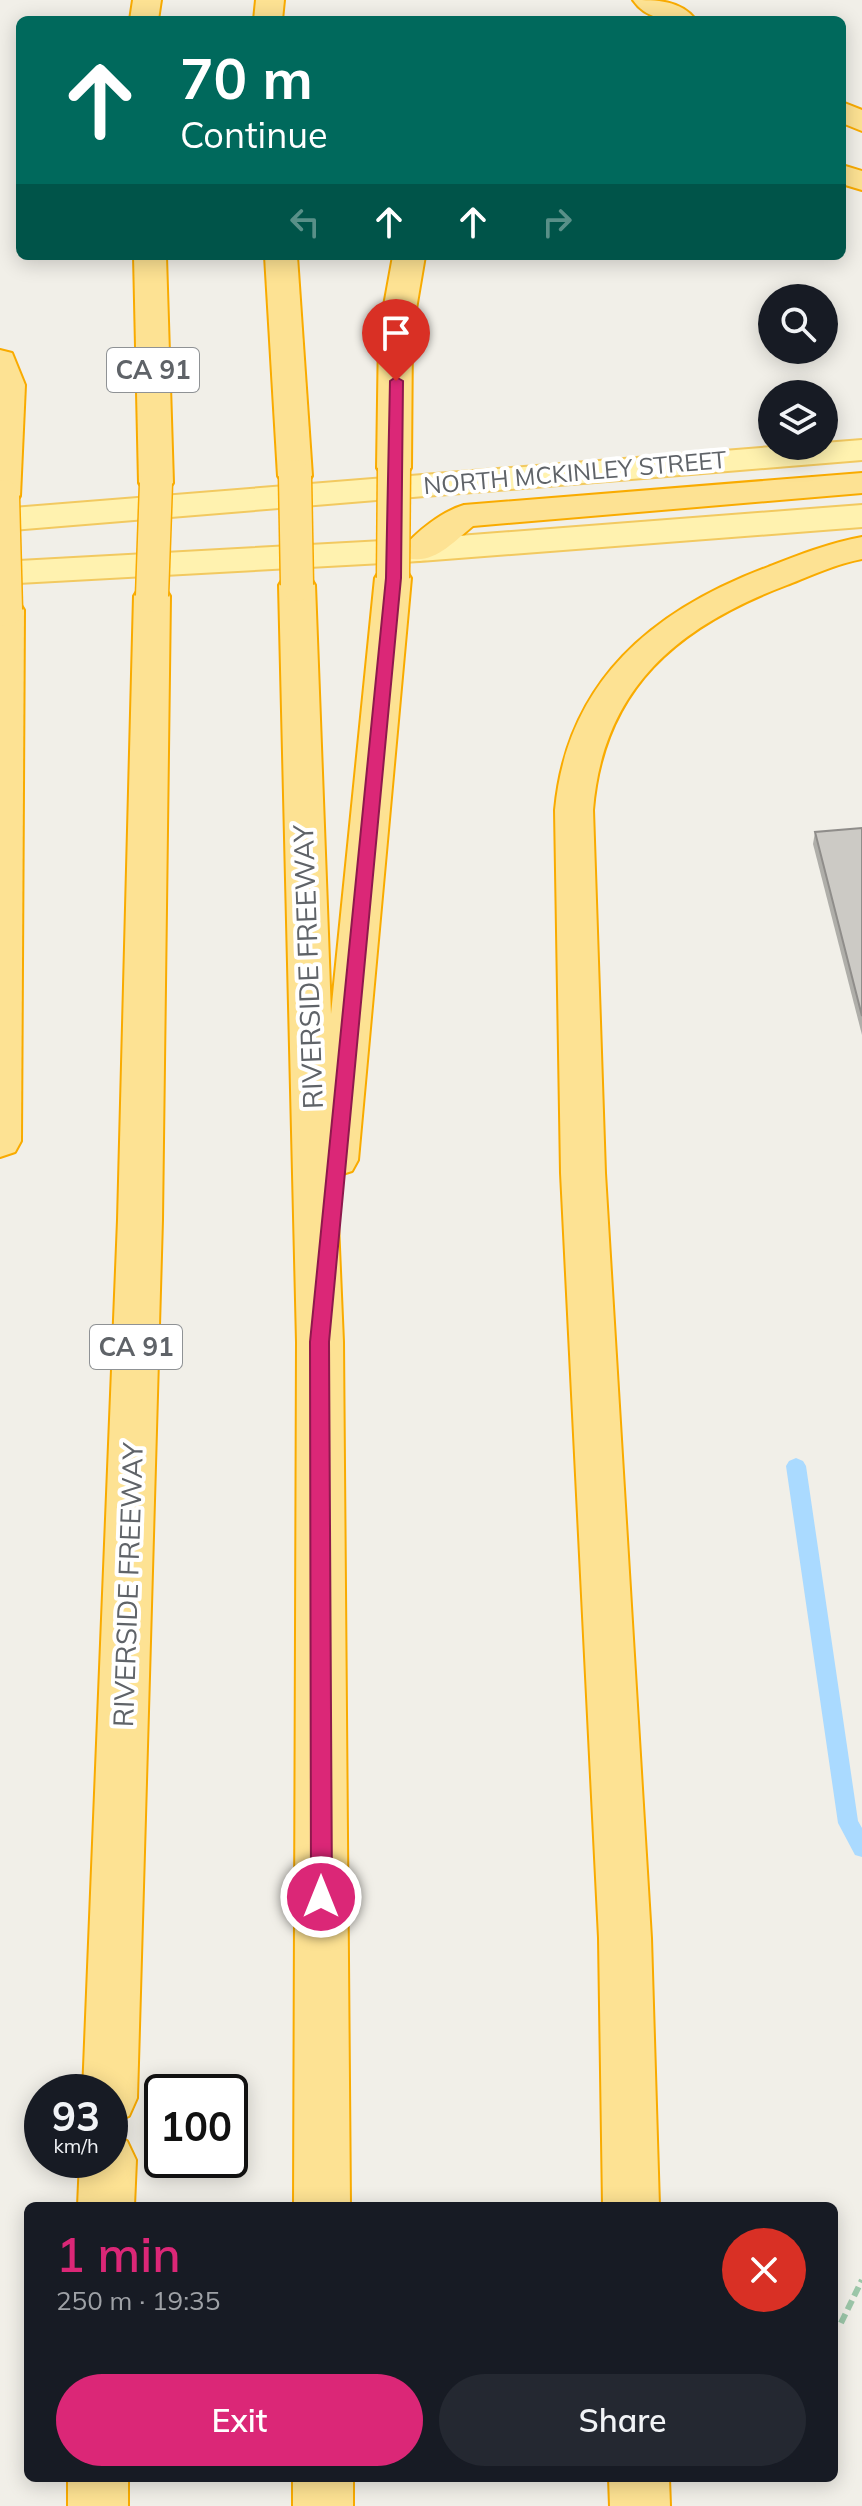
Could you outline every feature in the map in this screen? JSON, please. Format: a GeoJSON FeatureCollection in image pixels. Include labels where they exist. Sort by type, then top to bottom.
{"type":"FeatureCollection","features":[{"type":"Feature","properties":{"kind":"highway"},"geometry":{"type":"LineString","coordinates":[[647,0],[675,16]]}},
{"type":"Feature","properties":{"kind":"highway","name":"RIVERSIDE FREEWAY"},"geometry":{"type":"LineString","coordinates":[[111,2074],[140,1220],[156,483],[150,260]]}},
{"type":"Feature","properties":{"kind":"highway","name":"RIVERSIDE FREEWAY"},"geometry":{"type":"LineString","coordinates":[[281,260],[295,476],[320,1342],[322,2202]]}},
{"type":"Feature","properties":{"kind":"highway"},"geometry":{"type":"LineString","coordinates":[[320,1342],[407,564],[394,468],[398,323],[408,260]]}},
{"type":"Feature","properties":{"kind":"highway"},"geometry":{"type":"LineString","coordinates":[[0,360],[8,385],[2,508],[0,1141]]}},
{"type":"Feature","properties":{"kind":"highway"},"geometry":{"type":"LineString","coordinates":[[407,564],[464,516],[862,483]]}},
{"type":"Feature","properties":{"kind":"highway"},"geometry":{"type":"LineString","coordinates":[[631,2202],[625,1938],[583,1173],[574,810],[578,775],[587,739],[602,706],[622,676],[659,642],[719,600],[756,582],[862,548]]}},
{"type":"Feature","properties":{"kind":"highway"},"geometry":{"type":"LineString","coordinates":[[106,2202],[107,2178]]}},
{"type":"Feature","properties":{"kind":"highway"},"geometry":{"type":"LineString","coordinates":[[98,2482],[98,2506]]}},
{"type":"Feature","properties":{"kind":"highway"},"geometry":{"type":"LineString","coordinates":[[323,2482],[323,2506]]}},
{"type":"Feature","properties":{"kind":"highway"},"geometry":{"type":"LineString","coordinates":[[639,2482],[640,2506]]}},
{"type":"Feature","properties":{"kind":"main road","name":"NORTH MCKINLEY STREET"},"geometry":{"type":"LineString","coordinates":[[2,508],[862,450]]}},
{"type":"Feature","properties":{"kind":"main road"},"geometry":{"type":"LineString","coordinates":[[3,591],[407,564],[862,516]]}},
{"type":"Feature","properties":{"kind":"path"},"geometry":{"type":"LineString","coordinates":[[841,2323],[862,2280]]}},
{"type":"Feature","properties":{"kind":"building"},"geometry":{"type":"Polygon","coordinates":[[[862,828],[862,1016],[815,832],[862,828]]]}},
{"type":"Feature","properties":{"kind":"waterway"},"geometry":{"type":"LineString","coordinates":[[796,1466],[848,1823],[862,1848]]}},
{"type":"Feature","properties":{"kind":"route"},"geometry":{"type":"LineString","coordinates":[[321,1897],[320,1342],[393,578],[396,381]]}}]}
